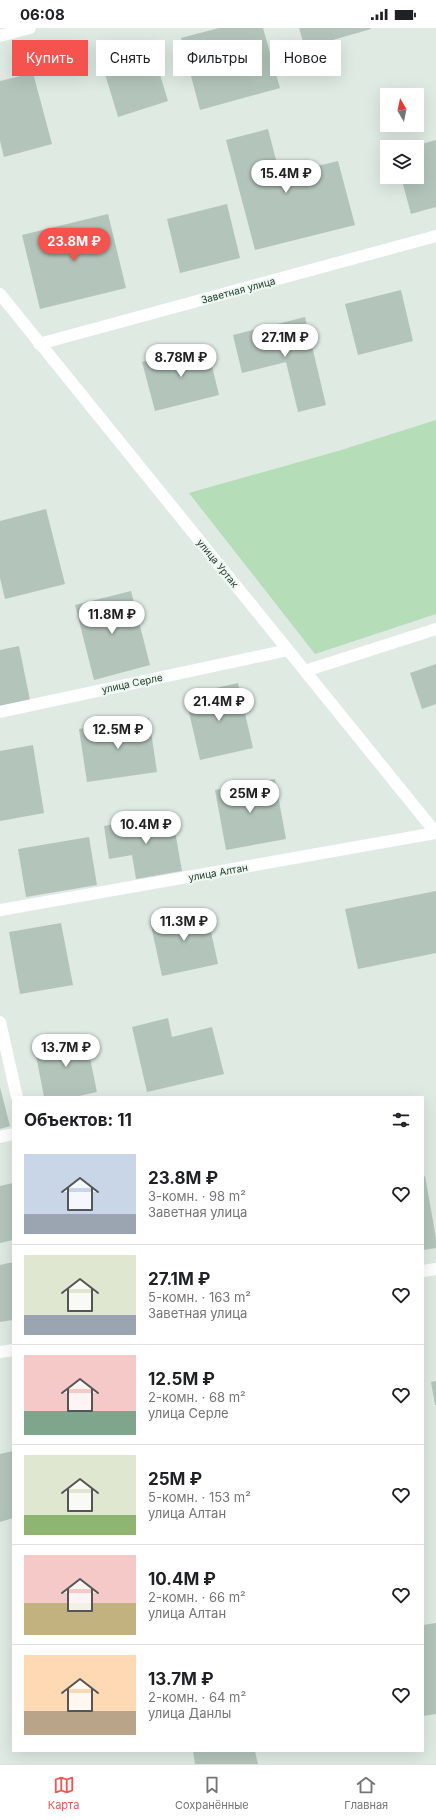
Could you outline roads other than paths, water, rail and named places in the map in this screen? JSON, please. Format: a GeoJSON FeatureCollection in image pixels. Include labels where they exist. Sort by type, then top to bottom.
{"type":"FeatureCollection","features":[{"type":"Feature","properties":{"kind":"street"},"geometry":{"type":"LineString","coordinates":[[0,36],[30,28]]}},
{"type":"Feature","properties":{"kind":"street","name":"Заветная улица"},"geometry":{"type":"LineString","coordinates":[[39,344],[436,236]]}},
{"type":"Feature","properties":{"kind":"street","name":"улица Уртак"},"geometry":{"type":"LineString","coordinates":[[0,294],[436,833]]}},
{"type":"Feature","properties":{"kind":"street"},"geometry":{"type":"LineString","coordinates":[[305,671],[436,629]]}},
{"type":"Feature","properties":{"kind":"street","name":"улица Серле"},"geometry":{"type":"LineString","coordinates":[[0,712],[288,650]]}},
{"type":"Feature","properties":{"kind":"street","name":"улица Алтан"},"geometry":{"type":"LineString","coordinates":[[0,910],[436,833]]}},
{"type":"Feature","properties":{"kind":"street"},"geometry":{"type":"LineString","coordinates":[[0,1022],[17,1096]]}},
{"type":"Feature","properties":{"kind":"street"},"geometry":{"type":"LineString","coordinates":[[0,1137],[12,1134]]}},
{"type":"Feature","properties":{"kind":"street"},"geometry":{"type":"LineString","coordinates":[[424,1271],[436,1269]]}},
{"type":"Feature","properties":{"kind":"street"},"geometry":{"type":"LineString","coordinates":[[0,1352],[12,1350]]}}]}
